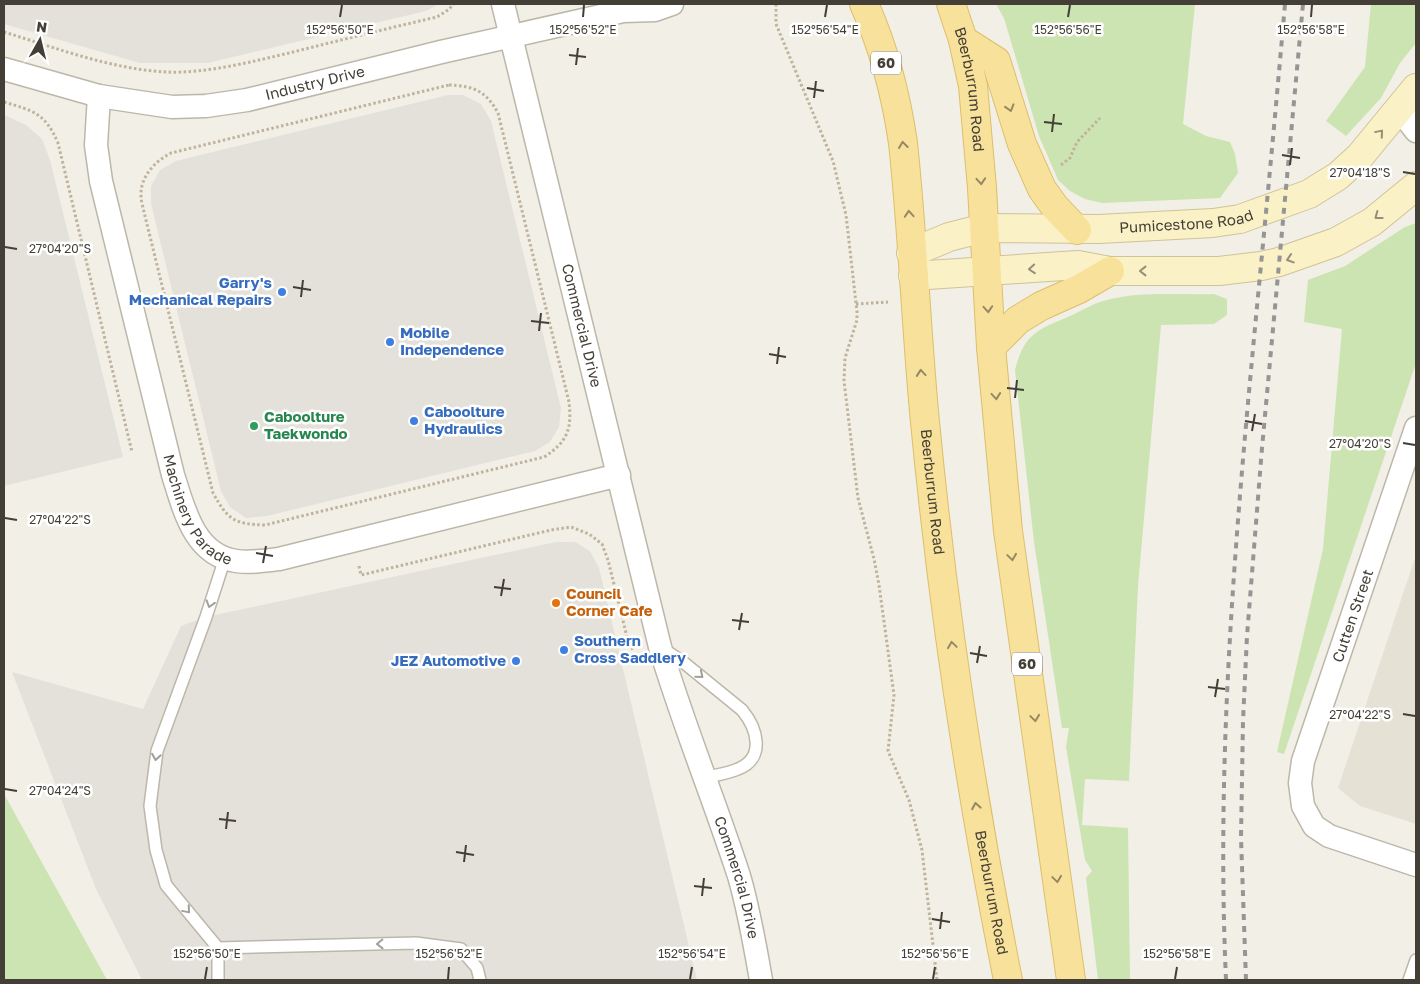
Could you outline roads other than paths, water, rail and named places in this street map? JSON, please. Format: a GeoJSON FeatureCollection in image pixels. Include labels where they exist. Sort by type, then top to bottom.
{"type":"FeatureCollection","features":[{"type":"Feature","properties":{"kind":"main road"},"geometry":{"type":"LineString","coordinates":[[843,4],[866,8]]}},
{"type":"Feature","properties":{"kind":"main road","name":"Beerburrum Road"},"geometry":{"type":"LineString","coordinates":[[951,4],[964,40],[973,86],[991,347],[1008,531],[1071,980]]}},
{"type":"Feature","properties":{"kind":"main road","name":"Beerburrum Road"},"geometry":{"type":"LineString","coordinates":[[866,8],[881,47],[899,115],[906,175],[925,422],[941,569],[970,777],[1008,980]]}},
{"type":"Feature","properties":{"kind":"main road"},"geometry":{"type":"LineString","coordinates":[[964,40],[996,62],[1022,144],[1042,189],[1055,207],[1077,230]]}},
{"type":"Feature","properties":{"kind":"main road","name":"Pumicestone Road"},"geometry":{"type":"LineString","coordinates":[[912,264],[949,237],[984,228],[1077,230],[1224,222],[1240,219],[1309,194],[1338,176],[1360,156],[1411,98]]}},
{"type":"Feature","properties":{"kind":"main road"},"geometry":{"type":"LineString","coordinates":[[912,264],[986,271],[1078,265],[1110,271],[1219,271],[1279,262],[1336,242],[1372,222],[1416,186]]}},
{"type":"Feature","properties":{"kind":"main road"},"geometry":{"type":"LineString","coordinates":[[991,347],[1018,320],[1040,306],[1079,289],[1110,271]]}},
{"type":"Feature","properties":{"kind":"street","name":"Commercial Drive"},"geometry":{"type":"LineString","coordinates":[[503,4],[660,644],[675,696],[739,877],[748,911],[761,980]]}},
{"type":"Feature","properties":{"kind":"street","name":"Industry Drive"},"geometry":{"type":"LineString","coordinates":[[4,69],[99,96],[172,107],[214,105],[247,100],[627,7],[656,10],[672,4]]}},
{"type":"Feature","properties":{"kind":"street","name":"Machinery Parade"},"geometry":{"type":"LineString","coordinates":[[99,96],[96,145],[101,181],[173,475],[186,517],[194,532],[203,544],[216,554],[235,561],[255,562],[279,559],[619,475]]}},
{"type":"Feature","properties":{"kind":"street"},"geometry":{"type":"LineString","coordinates":[[1411,98],[1416,131]]}},
{"type":"Feature","properties":{"kind":"street","name":"Cutten Street"},"geometry":{"type":"LineString","coordinates":[[1416,428],[1303,761],[1300,783],[1303,806],[1314,826],[1329,836],[1416,865]]}},
{"type":"Feature","properties":{"kind":"lane"},"geometry":{"type":"LineString","coordinates":[[218,980],[218,948],[166,885],[156,850],[150,806],[157,751],[206,618],[225,558]]}},
{"type":"Feature","properties":{"kind":"lane"},"geometry":{"type":"LineString","coordinates":[[660,644],[742,710],[750,719],[755,729],[756,752],[750,761],[739,769],[704,778]]}},
{"type":"Feature","properties":{"kind":"lane"},"geometry":{"type":"LineString","coordinates":[[218,948],[425,944],[461,949],[477,968],[480,980]]}},
{"type":"Feature","properties":{"kind":"lane"},"geometry":{"type":"LineString","coordinates":[[1409,980],[1416,960]]}},
{"type":"Feature","properties":{"kind":"railway"},"geometry":{"type":"LineString","coordinates":[[1226,980],[1224,814],[1229,648],[1248,400],[1285,4]]}},
{"type":"Feature","properties":{"kind":"railway"},"geometry":{"type":"LineString","coordinates":[[1246,980],[1241,838],[1247,636],[1262,448],[1303,4]]}},
{"type":"Feature","properties":{"kind":"place","name":"Garry's Mechanical Repairs"},"geometry":{"type":"Point","coordinates":[282,292]}},
{"type":"Feature","properties":{"kind":"place","name":"Mobile Independence"},"geometry":{"type":"Point","coordinates":[390,342]}},
{"type":"Feature","properties":{"kind":"place","name":"Caboolture Hydraulics"},"geometry":{"type":"Point","coordinates":[414,421]}},
{"type":"Feature","properties":{"kind":"place","name":"Caboolture Taekwondo"},"geometry":{"type":"Point","coordinates":[254,426]}},
{"type":"Feature","properties":{"kind":"place","name":"Council Corner Cafe"},"geometry":{"type":"Point","coordinates":[556,603]}},
{"type":"Feature","properties":{"kind":"place","name":"Southern Cross Saddlery"},"geometry":{"type":"Point","coordinates":[564,650]}},
{"type":"Feature","properties":{"kind":"place","name":"JEZ Automotive"},"geometry":{"type":"Point","coordinates":[516,661]}}]}
